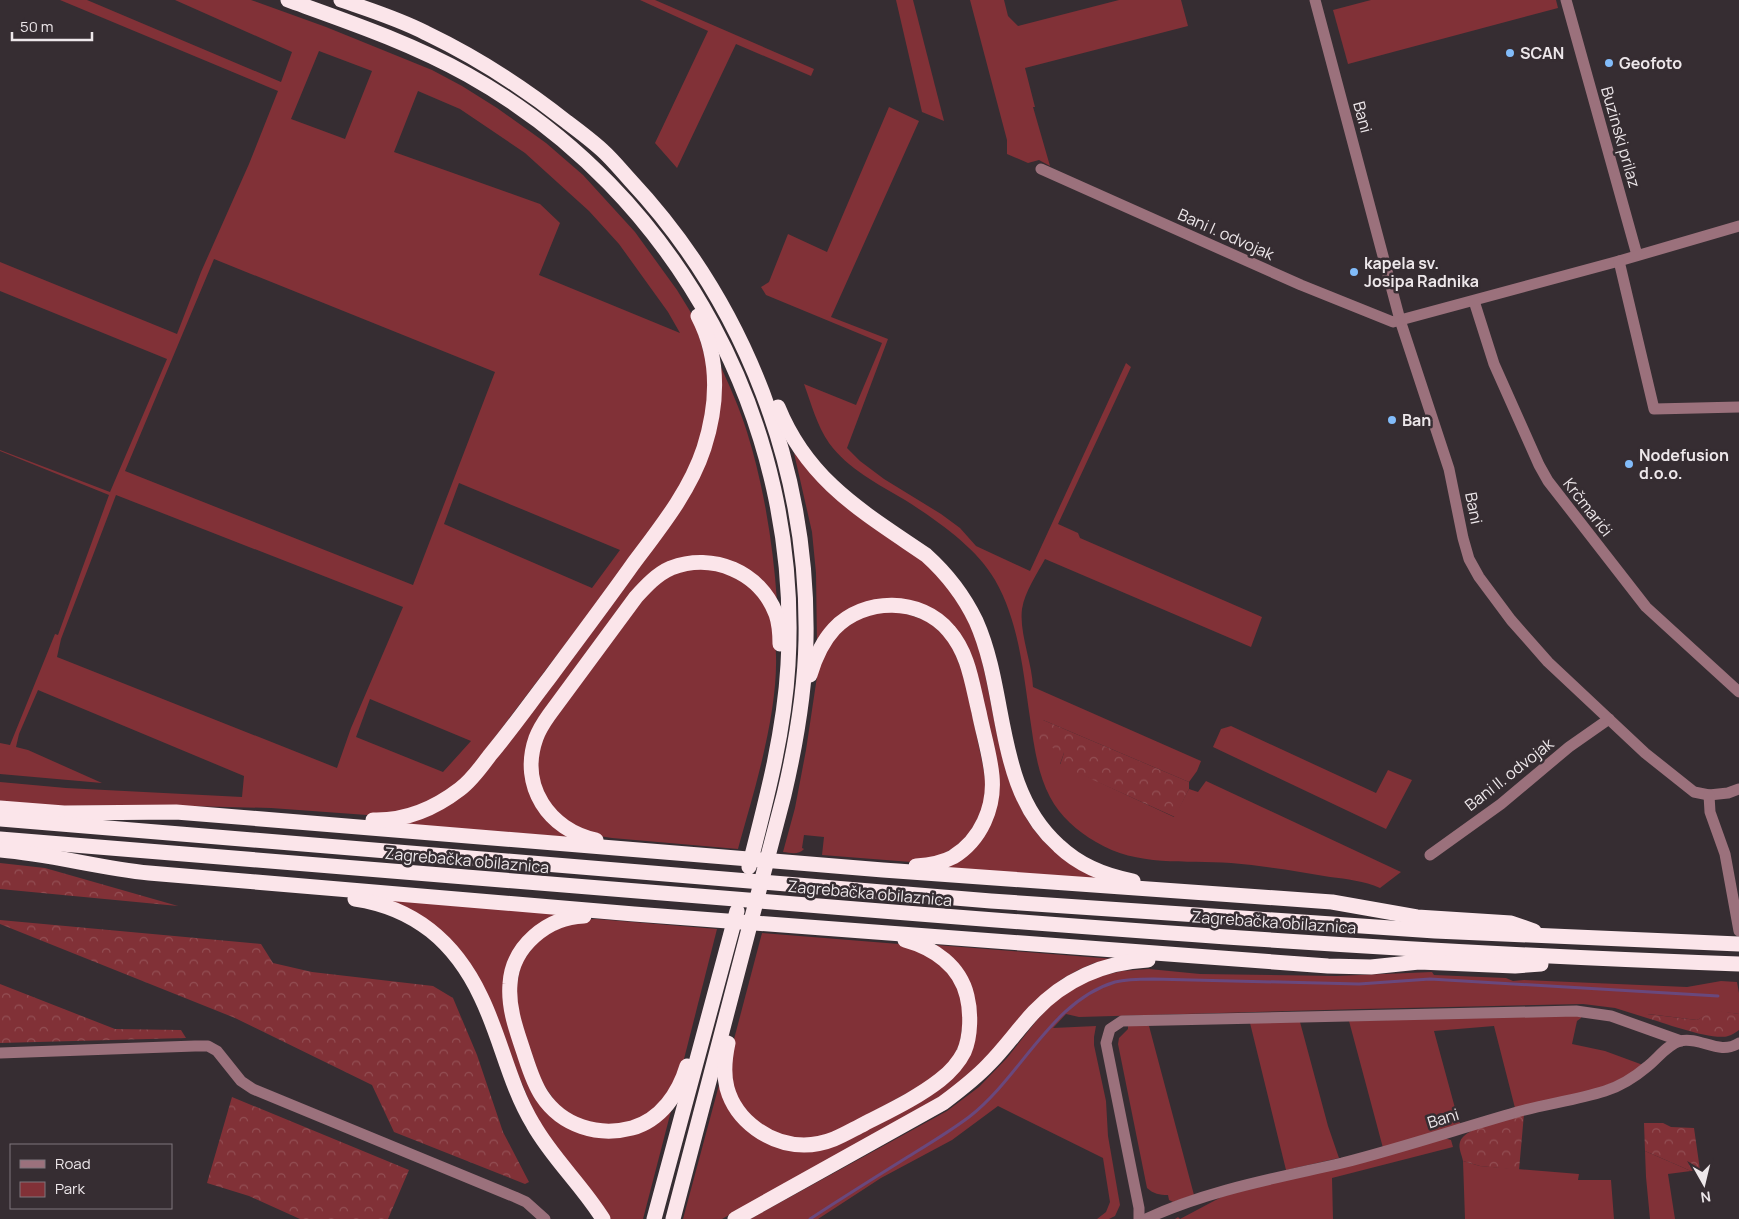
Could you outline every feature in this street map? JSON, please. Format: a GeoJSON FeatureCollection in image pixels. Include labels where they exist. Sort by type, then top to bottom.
{"type":"FeatureCollection","features":[{"type":"Feature","properties":{"kind":"highway"},"geometry":{"type":"LineString","coordinates":[[288,0],[392,38],[469,75],[541,122],[583,157],[659,239],[697,296],[722,342],[748,400],[767,459],[780,516],[788,590],[788,667],[784,702],[768,793],[654,1219]]}},
{"type":"Feature","properties":{"kind":"highway"},"geometry":{"type":"LineString","coordinates":[[341,0],[426,32],[499,73],[540,100],[596,145],[643,194],[700,268],[731,322],[765,396],[783,452],[795,505],[805,583],[806,642],[802,704],[784,794],[672,1219]]}},
{"type":"Feature","properties":{"kind":"highway"},"geometry":{"type":"LineString","coordinates":[[244,818],[263,813],[276,813],[345,820],[382,820],[410,816],[443,802],[462,787],[507,735],[668,518],[686,487],[703,450],[712,418],[715,384],[706,332],[689,299],[667,265],[659,239]]}},
{"type":"Feature","properties":{"kind":"highway"},"geometry":{"type":"LineString","coordinates":[[731,322],[742,330],[748,338],[785,425],[805,457],[851,503],[926,555],[954,585],[971,611],[987,653],[1015,779],[1026,804],[1042,830],[1067,854],[1085,865],[1124,880],[1145,884],[1210,888],[1225,895]]}},
{"type":"Feature","properties":{"kind":"highway"},"geometry":{"type":"LineString","coordinates":[[641,850],[583,837],[566,829],[550,815],[542,804],[536,791],[531,764],[535,740],[549,715],[636,596],[660,575],[684,564],[697,562],[711,563],[737,570],[747,576],[758,584],[776,614],[780,634],[780,684],[784,702]]}},
{"type":"Feature","properties":{"kind":"highway"},"geometry":{"type":"LineString","coordinates":[[802,704],[816,658],[828,636],[843,621],[867,609],[883,605],[893,605],[913,608],[923,612],[942,624],[961,649],[970,673],[992,776],[992,791],[988,814],[974,838],[953,857],[929,865],[883,870]]}},
{"type":"Feature","properties":{"kind":"highway"},"geometry":{"type":"LineString","coordinates":[[0,808],[64,813],[163,812],[883,870],[1332,902],[1417,917],[1511,923],[1544,936]]}},
{"type":"Feature","properties":{"kind":"highway","name":"Zagrebačka obilaznica"},"geometry":{"type":"LineString","coordinates":[[0,819],[1000,901],[1435,931],[1739,944]]}},
{"type":"Feature","properties":{"kind":"highway","name":"Zagrebačka obilaznica"},"geometry":{"type":"LineString","coordinates":[[0,839],[1000,921],[1220,937],[1569,958],[1739,964]]}},
{"type":"Feature","properties":{"kind":"highway"},"geometry":{"type":"LineString","coordinates":[[0,850],[38,854],[135,872],[634,914],[1205,958],[1357,967],[1419,962],[1532,965],[1569,958]]}},
{"type":"Feature","properties":{"kind":"highway"},"geometry":{"type":"LineString","coordinates":[[298,885],[324,894],[379,903],[398,910],[423,924],[441,938],[454,952],[482,997],[517,1094],[533,1125],[594,1204],[603,1219]]}},
{"type":"Feature","properties":{"kind":"highway"},"geometry":{"type":"LineString","coordinates":[[634,914],[621,916],[576,916],[558,920],[538,933],[524,947],[516,961],[510,982],[510,1004],[517,1034],[537,1088],[554,1110],[568,1121],[589,1130],[608,1131],[634,1127],[644,1123],[660,1112],[675,1094],[680,1084],[702,1007],[717,986]]}},
{"type":"Feature","properties":{"kind":"highway"},"geometry":{"type":"LineString","coordinates":[[733,988],[737,1007],[727,1045],[725,1077],[730,1097],[752,1126],[768,1137],[779,1141],[802,1145],[814,1144],[833,1140],[881,1115],[941,1080],[955,1065],[964,1051],[968,1035],[969,1004],[966,990],[960,977],[940,955],[904,940],[854,935],[842,929]]}},
{"type":"Feature","properties":{"kind":"highway"},"geometry":{"type":"LineString","coordinates":[[735,1219],[943,1103],[972,1081],[990,1064],[1034,1011],[1055,992],[1076,979],[1093,971],[1124,963],[1143,960],[1205,958]]}},
{"type":"Feature","properties":{"kind":"street","name":"Bani"},"geometry":{"type":"LineString","coordinates":[[1315,0],[1400,320],[1449,469],[1469,559],[1479,577],[1510,620],[1548,662],[1645,753],[1690,789],[1709,795]]}},
{"type":"Feature","properties":{"kind":"street","name":"Buzinski prilaz"},"geometry":{"type":"LineString","coordinates":[[1566,0],[1637,255]]}},
{"type":"Feature","properties":{"kind":"street","name":"Bani I. odvojak"},"geometry":{"type":"LineString","coordinates":[[1041,169],[1300,285],[1393,322],[1400,320]]}},
{"type":"Feature","properties":{"kind":"street"},"geometry":{"type":"LineString","coordinates":[[1400,320],[1619,261],[1739,226]]}},
{"type":"Feature","properties":{"kind":"street"},"geometry":{"type":"LineString","coordinates":[[1619,261],[1654,409],[1739,407]]}},
{"type":"Feature","properties":{"kind":"street","name":"Krčmarići"},"geometry":{"type":"LineString","coordinates":[[1474,301],[1494,364],[1539,465],[1548,480],[1646,607],[1739,692]]}},
{"type":"Feature","properties":{"kind":"street","name":"Bani II. odvojak"},"geometry":{"type":"LineString","coordinates":[[1430,855],[1501,804],[1569,748],[1609,719]]}},
{"type":"Feature","properties":{"kind":"street"},"geometry":{"type":"LineString","coordinates":[[1739,789],[1728,793],[1709,795],[1710,812],[1725,854],[1739,931]]}},
{"type":"Feature","properties":{"kind":"street"},"geometry":{"type":"LineString","coordinates":[[1139,1219],[1106,1043],[1110,1029],[1122,1021],[1576,1011],[1611,1016],[1681,1041],[1718,1048],[1726,1048],[1739,1043]]}},
{"type":"Feature","properties":{"kind":"street","name":"Bani"},"geometry":{"type":"LineString","coordinates":[[1146,1219],[1173,1207],[1242,1186],[1390,1151],[1520,1111],[1605,1091],[1628,1080],[1647,1067],[1669,1046],[1681,1041]]}},
{"type":"Feature","properties":{"kind":"street"},"geometry":{"type":"LineString","coordinates":[[0,1053],[194,1046],[213,1048],[222,1055],[242,1081],[252,1089],[515,1196],[534,1208],[545,1219]]}},
{"type":"Feature","properties":{"kind":"green space"},"geometry":{"type":"Polygon","coordinates":[[[60,0],[87,0],[281,82],[292,52],[175,0],[251,0],[326,27],[432,70],[497,108],[546,143],[583,175],[635,232],[677,290],[693,316],[709,371],[707,414],[693,461],[666,511],[464,778],[439,798],[389,815],[271,808],[149,805],[64,806],[0,802],[0,782],[66,788],[242,797],[244,776],[38,690],[19,734],[16,747],[28,750],[102,783],[0,774],[0,743],[10,745],[55,634],[58,635],[109,495],[0,450],[110,492],[167,359],[0,291],[0,262],[177,334],[201,272],[249,164],[278,91],[60,0]],[[319,51],[291,119],[345,139],[372,71],[319,51]],[[418,91],[394,152],[540,204],[560,223],[539,275],[680,333],[668,312],[619,244],[589,211],[525,153],[460,109],[418,91]],[[214,259],[125,471],[413,585],[495,372],[214,259]],[[459,483],[444,524],[592,588],[620,550],[459,483]],[[116,495],[61,639],[57,657],[337,768],[351,728],[403,607],[116,495]],[[370,699],[356,737],[443,772],[471,741],[370,699]]]}},
{"type":"Feature","properties":{"kind":"green space"},"geometry":{"type":"Polygon","coordinates":[[[640,0],[655,0],[814,69],[811,76],[736,44],[677,168],[655,143],[708,31],[640,0]]]}},
{"type":"Feature","properties":{"kind":"green space"},"geometry":{"type":"Polygon","coordinates":[[[896,0],[913,0],[944,121],[922,112],[896,0]]]}},
{"type":"Feature","properties":{"kind":"green space"},"geometry":{"type":"Polygon","coordinates":[[[970,0],[1004,0],[1008,16],[1018,26],[1119,0],[1181,0],[1188,26],[1025,68],[1035,107],[1033,107],[1050,166],[1039,160],[1028,163],[1007,154],[1007,140],[970,0]]]}},
{"type":"Feature","properties":{"kind":"green space"},"geometry":{"type":"Polygon","coordinates":[[[1371,0],[1556,0],[1558,8],[1348,64],[1333,10],[1371,0]]]}},
{"type":"Feature","properties":{"kind":"green space"},"geometry":{"type":"Polygon","coordinates":[[[889,107],[919,121],[831,317],[888,339],[847,448],[860,461],[884,479],[960,528],[976,546],[1030,571],[1126,363],[1131,367],[1058,524],[1078,533],[1080,538],[1262,617],[1251,647],[1045,559],[1028,589],[1022,609],[1022,628],[1033,687],[1201,761],[1189,782],[1043,720],[1064,753],[1060,764],[1174,817],[1189,789],[1198,792],[1206,781],[1401,872],[1380,888],[1355,881],[1268,867],[1231,863],[1162,861],[1128,855],[1112,850],[1082,833],[1064,817],[1054,804],[1042,778],[1037,758],[1015,630],[1010,613],[995,580],[977,556],[954,535],[929,516],[874,482],[845,461],[829,443],[815,414],[804,384],[856,405],[882,343],[766,295],[761,287],[769,282],[788,234],[827,252],[889,107]]]}},
{"type":"Feature","properties":{"kind":"green space"},"geometry":{"type":"Polygon","coordinates":[[[720,365],[735,398],[753,453],[770,537],[777,601],[749,570],[668,564],[546,708],[526,769],[568,837],[404,824],[439,811],[684,503],[720,365]]]}},
{"type":"Feature","properties":{"kind":"green space"},"geometry":{"type":"Polygon","coordinates":[[[794,453],[842,504],[928,565],[948,587],[973,630],[981,657],[1000,747],[1008,776],[1019,804],[1033,829],[1053,850],[1070,862],[1102,879],[951,868],[946,866],[993,813],[959,634],[898,600],[817,642],[816,573],[812,532],[794,453]]]}},
{"type":"Feature","properties":{"kind":"green space"},"geometry":{"type":"Polygon","coordinates":[[[694,568],[724,571],[750,586],[769,611],[775,640],[776,669],[768,731],[738,849],[612,838],[576,829],[549,804],[540,786],[537,762],[543,734],[641,598],[667,576],[694,568]]]}},
{"type":"Feature","properties":{"kind":"green space"},"geometry":{"type":"Polygon","coordinates":[[[899,611],[929,622],[950,641],[964,676],[983,766],[986,783],[983,810],[968,835],[955,847],[941,855],[911,862],[822,855],[824,837],[804,835],[802,848],[804,849],[802,851],[795,853],[783,852],[795,808],[822,654],[836,634],[867,614],[899,611]]]}},
{"type":"Feature","properties":{"kind":"green space"},"geometry":{"type":"Polygon","coordinates":[[[1043,720],[1189,782],[1189,789],[1175,817],[1060,765],[1064,753],[1037,741],[1043,720]]]}},
{"type":"Feature","properties":{"kind":"green space"},"geometry":{"type":"Polygon","coordinates":[[[1231,726],[1376,793],[1388,770],[1412,780],[1386,829],[1213,747],[1221,729],[1231,726]]]}},
{"type":"Feature","properties":{"kind":"green space"},"geometry":{"type":"Polygon","coordinates":[[[0,863],[45,868],[178,906],[0,889],[0,863]]]}},
{"type":"Feature","properties":{"kind":"green space"},"geometry":{"type":"Polygon","coordinates":[[[383,899],[556,914],[517,947],[510,1030],[569,1128],[655,1123],[671,1111],[643,1219],[608,1219],[538,1122],[475,971],[383,899]]]}},
{"type":"Feature","properties":{"kind":"green space"},"geometry":{"type":"Polygon","coordinates":[[[596,919],[717,929],[684,1059],[675,1083],[651,1113],[628,1123],[607,1126],[576,1118],[557,1104],[541,1081],[522,1029],[515,994],[521,964],[541,936],[580,920],[596,919]]]}},
{"type":"Feature","properties":{"kind":"green space"},"geometry":{"type":"Polygon","coordinates":[[[0,920],[261,944],[273,963],[312,972],[433,986],[453,998],[477,1055],[503,1132],[529,1182],[525,1184],[394,1132],[372,1085],[235,1018],[0,924],[0,920]]]}},
{"type":"Feature","properties":{"kind":"green space"},"geometry":{"type":"Polygon","coordinates":[[[762,933],[899,944],[928,954],[949,973],[960,992],[964,1013],[960,1043],[954,1056],[944,1069],[929,1081],[836,1132],[812,1139],[787,1137],[759,1125],[736,1097],[731,1072],[733,1043],[762,933]]]}},
{"type":"Feature","properties":{"kind":"green space"},"geometry":{"type":"Polygon","coordinates":[[[936,945],[1114,959],[1094,963],[1078,970],[1048,990],[998,1047],[956,1088],[722,1219],[683,1219],[719,1085],[727,1104],[796,1151],[930,1094],[975,1033],[949,955],[936,945]]]}},
{"type":"Feature","properties":{"kind":"green space"},"geometry":{"type":"Polygon","coordinates":[[[1149,969],[1200,974],[1336,976],[1432,972],[1434,975],[1506,978],[1513,981],[1687,987],[1721,981],[1737,982],[1739,1014],[1714,1011],[1697,1020],[1648,1014],[1647,1018],[1615,1008],[1583,1004],[1079,1017],[1066,1014],[1053,1028],[1096,1026],[1094,1045],[1106,1101],[1108,1136],[1120,1205],[1115,1216],[1109,1219],[1097,1219],[1106,1212],[1110,1202],[1103,1158],[998,1106],[952,1140],[881,1178],[818,1219],[750,1219],[947,1111],[979,1087],[1007,1058],[1037,1020],[1055,1001],[1077,986],[1097,977],[1122,971],[1149,969]]]}},
{"type":"Feature","properties":{"kind":"green space"},"geometry":{"type":"Polygon","coordinates":[[[0,984],[115,1029],[181,1030],[186,1038],[0,1043],[0,984]]]}},
{"type":"Feature","properties":{"kind":"green space"},"geometry":{"type":"Polygon","coordinates":[[[1714,1010],[1739,1014],[1739,1030],[1728,1036],[1711,1036],[1647,1018],[1647,1014],[1697,1020],[1714,1010]]]}},
{"type":"Feature","properties":{"kind":"green space"},"geometry":{"type":"Polygon","coordinates":[[[1581,1015],[1581,1018],[1577,1021],[1572,1044],[1605,1051],[1643,1065],[1614,1082],[1598,1088],[1515,1108],[1494,1026],[1434,1031],[1461,1125],[1383,1148],[1349,1021],[1581,1015]]]}},
{"type":"Feature","properties":{"kind":"green space"},"geometry":{"type":"Polygon","coordinates":[[[1300,1022],[1328,1126],[1339,1158],[1286,1170],[1250,1023],[1300,1022]]]}},
{"type":"Feature","properties":{"kind":"green space"},"geometry":{"type":"Polygon","coordinates":[[[1128,1026],[1149,1026],[1194,1195],[1173,1202],[1169,1200],[1168,1195],[1157,1194],[1147,1188],[1118,1044],[1119,1038],[1128,1029],[1128,1026]]]}},
{"type":"Feature","properties":{"kind":"green space"},"geometry":{"type":"Polygon","coordinates":[[[232,1097],[409,1170],[388,1219],[300,1219],[249,1196],[207,1183],[232,1097]]]}},
{"type":"Feature","properties":{"kind":"green space"},"geometry":{"type":"Polygon","coordinates":[[[1524,1114],[1519,1170],[1480,1166],[1463,1161],[1459,1147],[1463,1137],[1478,1128],[1524,1114]]]}},
{"type":"Feature","properties":{"kind":"green space"},"geometry":{"type":"Polygon","coordinates":[[[1644,1123],[1663,1123],[1671,1127],[1694,1128],[1700,1170],[1691,1171],[1645,1151],[1644,1123]]]}},
{"type":"Feature","properties":{"kind":"green space"},"geometry":{"type":"Polygon","coordinates":[[[1444,1138],[1451,1140],[1453,1147],[1332,1178],[1333,1219],[1180,1219],[1227,1194],[1444,1138]]]}},
{"type":"Feature","properties":{"kind":"green space"},"geometry":{"type":"Polygon","coordinates":[[[1645,1151],[1691,1171],[1668,1174],[1675,1219],[1650,1219],[1645,1151]]]}},
{"type":"Feature","properties":{"kind":"green space"},"geometry":{"type":"Polygon","coordinates":[[[1463,1161],[1480,1166],[1579,1174],[1578,1180],[1611,1180],[1614,1219],[1465,1219],[1463,1161]]]}},
{"type":"Feature","properties":{"kind":"waterway"},"geometry":{"type":"LineString","coordinates":[[810,1219],[969,1117],[1005,1082],[1037,1042],[1072,1005],[1092,992],[1115,982],[1153,979],[1359,984],[1430,979],[1718,996]]}},
{"type":"Feature","properties":{"kind":"place","name":"SCAN"},"geometry":{"type":"Point","coordinates":[1510,53]}},
{"type":"Feature","properties":{"kind":"place","name":"Geofoto"},"geometry":{"type":"Point","coordinates":[1609,63]}},
{"type":"Feature","properties":{"kind":"place","name":"kapela sv. Josipa Radnika"},"geometry":{"type":"Point","coordinates":[1354,272]}},
{"type":"Feature","properties":{"kind":"place","name":"Ban"},"geometry":{"type":"Point","coordinates":[1392,420]}},
{"type":"Feature","properties":{"kind":"place","name":"Nodefusion d.o.o."},"geometry":{"type":"Point","coordinates":[1629,464]}}]}
